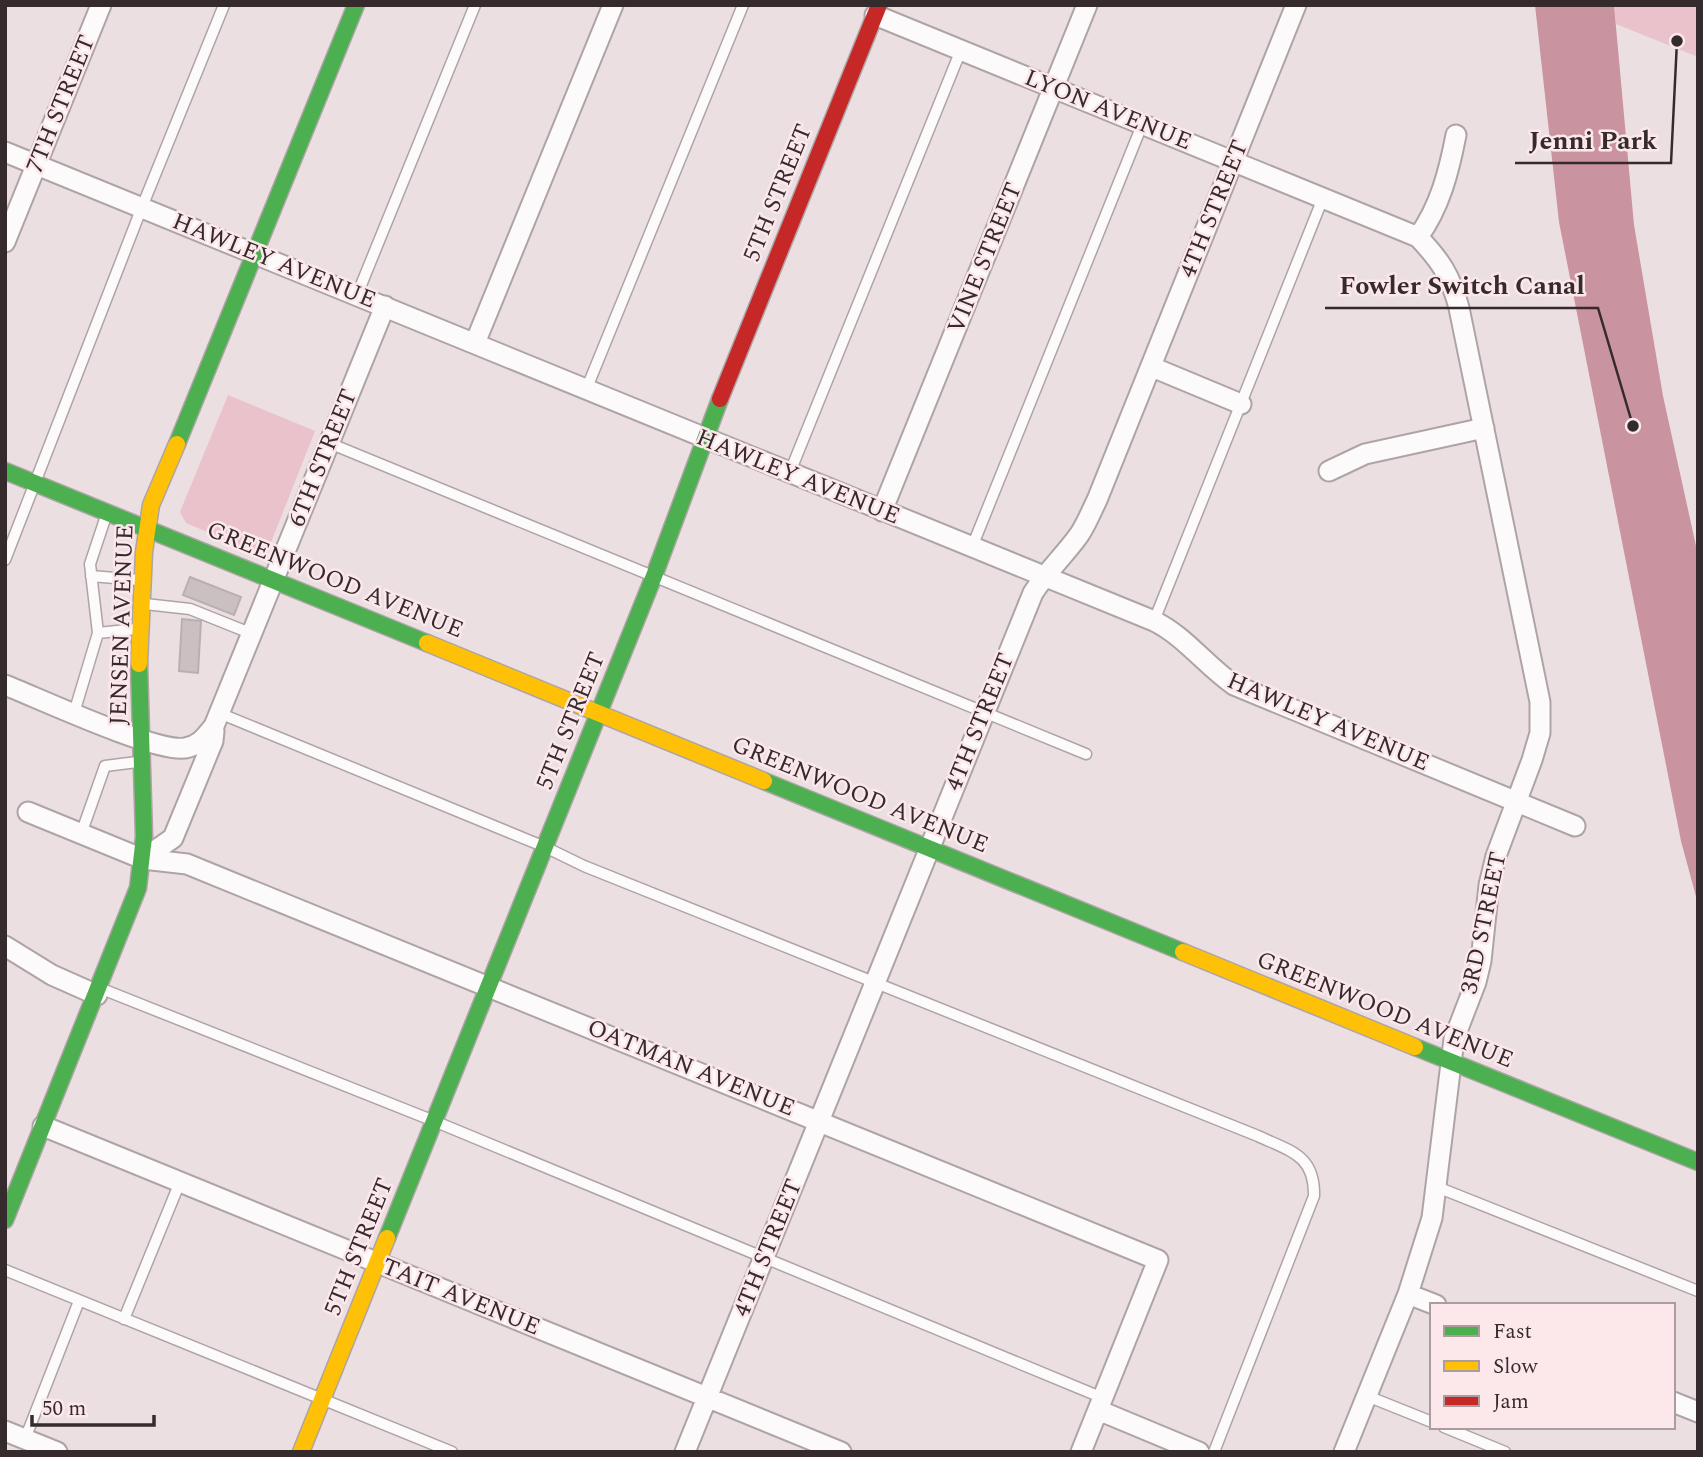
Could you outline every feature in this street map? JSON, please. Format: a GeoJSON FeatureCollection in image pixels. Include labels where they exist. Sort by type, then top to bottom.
{"type":"FeatureCollection","features":[{"type":"Feature","properties":{"kind":"street","name":"7TH STREET"},"geometry":{"type":"LineString","coordinates":[[5,242],[101,5]]}},
{"type":"Feature","properties":{"kind":"street","name":"JENSEN AVENUE"},"geometry":{"type":"LineString","coordinates":[[5,1220],[134,902],[143,859],[138,680],[146,528],[155,493],[356,5]]}},
{"type":"Feature","properties":{"kind":"street"},"geometry":{"type":"LineString","coordinates":[[475,344],[613,5]]}},
{"type":"Feature","properties":{"kind":"street","name":"VINE STREET"},"geometry":{"type":"LineString","coordinates":[[882,511],[1087,5]]}},
{"type":"Feature","properties":{"kind":"street","name":"4TH STREET"},"geometry":{"type":"LineString","coordinates":[[685,1452],[1033,593],[1081,532],[1152,367],[1296,5]]}},
{"type":"Feature","properties":{"kind":"street","name":"LYON AVENUE"},"geometry":{"type":"LineString","coordinates":[[877,10],[961,50],[1418,237]]}},
{"type":"Feature","properties":{"kind":"street","name":"5TH STREET"},"geometry":{"type":"LineString","coordinates":[[302,1452],[599,714],[705,439],[877,10]]}},
{"type":"Feature","properties":{"kind":"street"},"geometry":{"type":"LineString","coordinates":[[1418,237],[1432,215],[1446,178],[1456,135]]}},
{"type":"Feature","properties":{"kind":"street","name":"HAWLEY AVENUE"},"geometry":{"type":"LineString","coordinates":[[5,152],[1154,621],[1185,640],[1219,675],[1234,685],[1575,826]]}},
{"type":"Feature","properties":{"kind":"street","name":"3RD STREET"},"geometry":{"type":"LineString","coordinates":[[1344,1452],[1408,1294],[1432,1217],[1454,1040],[1481,961],[1489,885],[1496,856],[1540,733],[1540,702],[1453,283],[1437,257],[1418,237]]}},
{"type":"Feature","properties":{"kind":"street","name":"6TH STREET"},"geometry":{"type":"LineString","coordinates":[[143,859],[173,838],[213,741],[216,720],[250,634],[385,306]]}},
{"type":"Feature","properties":{"kind":"street"},"geometry":{"type":"LineString","coordinates":[[1152,367],[1241,404]]}},
{"type":"Feature","properties":{"kind":"street"},"geometry":{"type":"LineString","coordinates":[[1329,471],[1365,454],[1484,428]]}},
{"type":"Feature","properties":{"kind":"street","name":"GREENWOOD AVENUE"},"geometry":{"type":"LineString","coordinates":[[5,471],[1698,1162]]}},
{"type":"Feature","properties":{"kind":"street"},"geometry":{"type":"LineString","coordinates":[[5,685],[140,740],[182,749],[201,742],[216,720]]}},
{"type":"Feature","properties":{"kind":"street","name":"OATMAN AVENUE"},"geometry":{"type":"LineString","coordinates":[[28,812],[143,859],[187,864],[1158,1260],[1081,1452]]}},
{"type":"Feature","properties":{"kind":"street"},"geometry":{"type":"LineString","coordinates":[[5,946],[52,975],[98,992]]}},
{"type":"Feature","properties":{"kind":"street","name":"TAIT AVENUE"},"geometry":{"type":"LineString","coordinates":[[43,1126],[841,1452]]}},
{"type":"Feature","properties":{"kind":"street"},"geometry":{"type":"LineString","coordinates":[[1408,1294],[1431,1303]]}},
{"type":"Feature","properties":{"kind":"street"},"geometry":{"type":"LineString","coordinates":[[1675,1403],[1698,1412]]}},
{"type":"Feature","properties":{"kind":"street"},"geometry":{"type":"LineString","coordinates":[[1100,1404],[1199,1452]]}},
{"type":"Feature","properties":{"kind":"street"},"geometry":{"type":"LineString","coordinates":[[5,1431],[57,1452]]}},
{"type":"Feature","properties":{"kind":"lane"},"geometry":{"type":"LineString","coordinates":[[5,560],[142,207],[224,5]]}},
{"type":"Feature","properties":{"kind":"lane"},"geometry":{"type":"LineString","coordinates":[[357,295],[475,5]]}},
{"type":"Feature","properties":{"kind":"lane"},"geometry":{"type":"LineString","coordinates":[[586,390],[743,5]]}},
{"type":"Feature","properties":{"kind":"lane"},"geometry":{"type":"LineString","coordinates":[[790,472],[961,50]]}},
{"type":"Feature","properties":{"kind":"lane"},"geometry":{"type":"LineString","coordinates":[[972,547],[1142,125]]}},
{"type":"Feature","properties":{"kind":"lane"},"geometry":{"type":"LineString","coordinates":[[1154,621],[1324,197]]}},
{"type":"Feature","properties":{"kind":"lane"},"geometry":{"type":"LineString","coordinates":[[329,443],[1086,754]]}},
{"type":"Feature","properties":{"kind":"lane"},"geometry":{"type":"LineString","coordinates":[[74,713],[98,633],[90,564],[107,512]]}},
{"type":"Feature","properties":{"kind":"lane"},"geometry":{"type":"LineString","coordinates":[[91,576],[143,580]]}},
{"type":"Feature","properties":{"kind":"lane"},"geometry":{"type":"LineString","coordinates":[[141,604],[190,609],[250,634]]}},
{"type":"Feature","properties":{"kind":"lane"},"geometry":{"type":"LineString","coordinates":[[98,633],[140,628]]}},
{"type":"Feature","properties":{"kind":"lane"},"geometry":{"type":"LineString","coordinates":[[216,720],[545,847],[584,866],[1297,1154],[1311,1171],[1314,1196],[1214,1452]]}},
{"type":"Feature","properties":{"kind":"lane"},"geometry":{"type":"LineString","coordinates":[[81,834],[105,766],[141,762]]}},
{"type":"Feature","properties":{"kind":"lane"},"geometry":{"type":"LineString","coordinates":[[98,992],[434,1121],[764,1257],[1100,1404]]}},
{"type":"Feature","properties":{"kind":"lane"},"geometry":{"type":"LineString","coordinates":[[124,1319],[180,1182]]}},
{"type":"Feature","properties":{"kind":"lane"},"geometry":{"type":"LineString","coordinates":[[1437,1187],[1698,1291]]}},
{"type":"Feature","properties":{"kind":"lane"},"geometry":{"type":"LineString","coordinates":[[5,1270],[452,1452]]}},
{"type":"Feature","properties":{"kind":"lane"},"geometry":{"type":"LineString","coordinates":[[24,1439],[79,1301]]}},
{"type":"Feature","properties":{"kind":"lane"},"geometry":{"type":"LineString","coordinates":[[1367,1396],[1430,1421]]}},
{"type":"Feature","properties":{"kind":"lane"},"geometry":{"type":"LineString","coordinates":[[1449,1429],[1505,1452]]}},
{"type":"Feature","properties":{"kind":"shaded area"},"geometry":{"type":"Polygon","coordinates":[[[1535,5],[1614,5],[1634,225],[1663,396],[1698,555],[1698,904],[1681,841],[1559,222],[1535,5]]]}},
{"type":"Feature","properties":{"kind":"shaded area"},"geometry":{"type":"Polygon","coordinates":[[[1614,5],[1698,5],[1698,57],[1616,24],[1614,5]]]}},
{"type":"Feature","properties":{"kind":"shaded area"},"geometry":{"type":"Polygon","coordinates":[[[228,395],[315,431],[268,550],[257,553],[186,523],[180,512],[228,395]]]}},
{"type":"Feature","properties":{"kind":"building"},"geometry":{"type":"Polygon","coordinates":[[[190,577],[241,597],[234,615],[183,595],[190,577]]]}},
{"type":"Feature","properties":{"kind":"building"},"geometry":{"type":"Polygon","coordinates":[[[182,619],[201,621],[198,673],[179,671],[182,619]]]}},
{"type":"Feature","properties":{"kind":"traffic: fast"},"geometry":{"type":"LineString","coordinates":[[177,444],[356,5]]}},
{"type":"Feature","properties":{"kind":"traffic: fast"},"geometry":{"type":"LineString","coordinates":[[387,1238],[654,576],[720,399]]}},
{"type":"Feature","properties":{"kind":"traffic: fast"},"geometry":{"type":"LineString","coordinates":[[5,471],[427,643]]}},
{"type":"Feature","properties":{"kind":"traffic: fast"},"geometry":{"type":"LineString","coordinates":[[5,1220],[138,888],[144,837],[139,664]]}},
{"type":"Feature","properties":{"kind":"traffic: fast"},"geometry":{"type":"LineString","coordinates":[[764,781],[1183,952]]}},
{"type":"Feature","properties":{"kind":"traffic: fast"},"geometry":{"type":"LineString","coordinates":[[1415,1047],[1698,1162]]}},
{"type":"Feature","properties":{"kind":"traffic: slow"},"geometry":{"type":"LineString","coordinates":[[139,664],[144,552],[151,505],[177,444]]}},
{"type":"Feature","properties":{"kind":"traffic: slow"},"geometry":{"type":"LineString","coordinates":[[427,643],[764,781]]}},
{"type":"Feature","properties":{"kind":"traffic: slow"},"geometry":{"type":"LineString","coordinates":[[1183,952],[1415,1047]]}},
{"type":"Feature","properties":{"kind":"traffic: slow"},"geometry":{"type":"LineString","coordinates":[[301,1452],[387,1238]]}},
{"type":"Feature","properties":{"kind":"traffic: jam"},"geometry":{"type":"LineString","coordinates":[[720,399],[879,5]]}},
{"type":"Feature","properties":{"kind":"place","name":"Jenni Park"},"geometry":{"type":"Point","coordinates":[1677,41]}},
{"type":"Feature","properties":{"kind":"place","name":"Fowler Switch Canal"},"geometry":{"type":"Point","coordinates":[1633,426]}}]}
